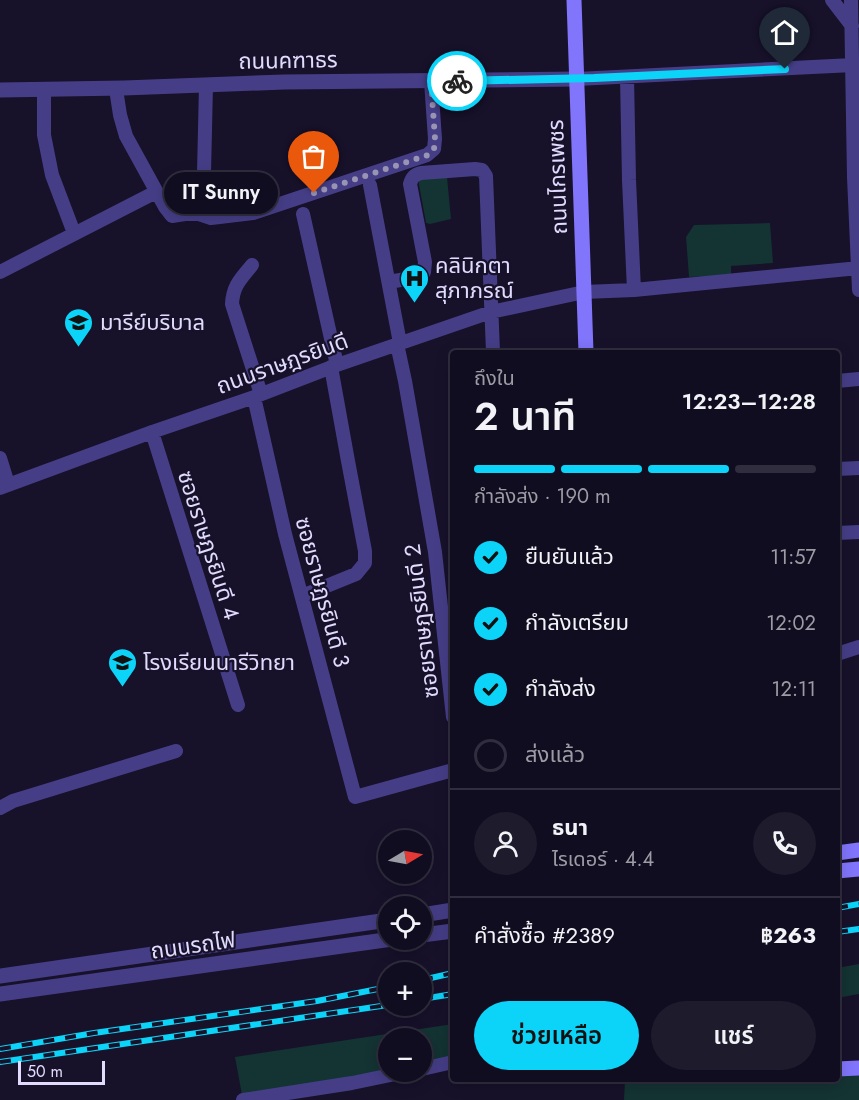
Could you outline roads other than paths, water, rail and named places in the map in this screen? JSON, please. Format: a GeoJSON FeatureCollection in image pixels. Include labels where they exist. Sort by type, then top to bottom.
{"type":"FeatureCollection","features":[{"type":"Feature","properties":{"kind":"main road","name":"ถนนไกรเพชร"},"geometry":{"type":"LineString","coordinates":[[574,0],[586,350]]}},
{"type":"Feature","properties":{"kind":"main road"},"geometry":{"type":"LineString","coordinates":[[840,853],[859,850]]}},
{"type":"Feature","properties":{"kind":"main road"},"geometry":{"type":"LineString","coordinates":[[840,871],[859,869]]}},
{"type":"Feature","properties":{"kind":"main road"},"geometry":{"type":"LineString","coordinates":[[840,1068],[859,1068]]}},
{"type":"Feature","properties":{"kind":"street"},"geometry":{"type":"LineString","coordinates":[[832,0],[852,26]]}},
{"type":"Feature","properties":{"kind":"street"},"geometry":{"type":"LineString","coordinates":[[851,0],[856,66],[855,177],[859,290]]}},
{"type":"Feature","properties":{"kind":"street"},"geometry":{"type":"LineString","coordinates":[[577,79],[856,66]]}},
{"type":"Feature","properties":{"kind":"street"},"geometry":{"type":"LineString","coordinates":[[627,77],[634,290]]}},
{"type":"Feature","properties":{"kind":"street","name":"ถนนคฑาธร"},"geometry":{"type":"LineString","coordinates":[[0,90],[116,89],[284,82],[577,79]]}},
{"type":"Feature","properties":{"kind":"street"},"geometry":{"type":"LineString","coordinates":[[116,89],[126,136],[156,192],[172,216],[199,214],[211,218],[253,213],[428,155],[434,149],[435,139],[431,81]]}},
{"type":"Feature","properties":{"kind":"street"},"geometry":{"type":"LineString","coordinates":[[206,85],[204,173],[211,218]]}},
{"type":"Feature","properties":{"kind":"street"},"geometry":{"type":"LineString","coordinates":[[44,89],[44,135],[52,175],[74,233]]}},
{"type":"Feature","properties":{"kind":"street"},"geometry":{"type":"LineString","coordinates":[[389,282],[417,277],[424,272],[425,262],[411,184],[414,175],[482,170],[486,176],[493,350]]}},
{"type":"Feature","properties":{"kind":"street","name":"ซอยราษฎรยินดี 2"},"geometry":{"type":"LineString","coordinates":[[370,185],[425,495],[447,597],[450,657]]}},
{"type":"Feature","properties":{"kind":"street"},"geometry":{"type":"LineString","coordinates":[[0,270],[156,192]]}},
{"type":"Feature","properties":{"kind":"street"},"geometry":{"type":"LineString","coordinates":[[302,596],[357,574],[365,563],[366,551],[350,472],[334,366],[303,214]]}},
{"type":"Feature","properties":{"kind":"street","name":"ซอยราษฎรยินดี 3"},"geometry":{"type":"LineString","coordinates":[[252,265],[233,292],[232,304],[257,395],[285,534],[355,797],[450,772]]}},
{"type":"Feature","properties":{"kind":"street","name":"ถนนราษฎรยินดี"},"geometry":{"type":"LineString","coordinates":[[4,486],[334,366],[491,312],[584,292],[634,290],[859,268]]}},
{"type":"Feature","properties":{"kind":"street"},"geometry":{"type":"LineString","coordinates":[[840,381],[859,379]]}},
{"type":"Feature","properties":{"kind":"street","name":"ซอยราษฎรยินดี 4"},"geometry":{"type":"LineString","coordinates":[[152,432],[238,705]]}},
{"type":"Feature","properties":{"kind":"street"},"geometry":{"type":"LineString","coordinates":[[0,458],[4,486]]}},
{"type":"Feature","properties":{"kind":"street"},"geometry":{"type":"LineString","coordinates":[[840,469],[859,468]]}},
{"type":"Feature","properties":{"kind":"street"},"geometry":{"type":"LineString","coordinates":[[840,532],[859,532]]}},
{"type":"Feature","properties":{"kind":"street"},"geometry":{"type":"LineString","coordinates":[[840,653],[859,647]]}},
{"type":"Feature","properties":{"kind":"street"},"geometry":{"type":"LineString","coordinates":[[0,808],[13,801],[176,751]]}},
{"type":"Feature","properties":{"kind":"street"},"geometry":{"type":"LineString","coordinates":[[432,913],[450,910]]}},
{"type":"Feature","properties":{"kind":"street","name":"ถนนรถไฟ"},"geometry":{"type":"LineString","coordinates":[[0,976],[378,921]]}},
{"type":"Feature","properties":{"kind":"street"},"geometry":{"type":"LineString","coordinates":[[432,934],[450,931]]}},
{"type":"Feature","properties":{"kind":"street","name":"ถนนรถไฟ"},"geometry":{"type":"LineString","coordinates":[[0,994],[378,941]]}},
{"type":"Feature","properties":{"kind":"street"},"geometry":{"type":"LineString","coordinates":[[432,1067],[450,1063]]}},
{"type":"Feature","properties":{"kind":"street"},"geometry":{"type":"LineString","coordinates":[[243,1100],[378,1078]]}},
{"type":"Feature","properties":{"kind":"railway"},"geometry":{"type":"LineString","coordinates":[[840,907],[859,904]]}},
{"type":"Feature","properties":{"kind":"railway"},"geometry":{"type":"LineString","coordinates":[[840,932],[859,929]]}},
{"type":"Feature","properties":{"kind":"railway"},"geometry":{"type":"LineString","coordinates":[[432,978],[450,974]]}},
{"type":"Feature","properties":{"kind":"railway"},"geometry":{"type":"LineString","coordinates":[[0,1049],[317,1001],[378,989]]}},
{"type":"Feature","properties":{"kind":"railway"},"geometry":{"type":"LineString","coordinates":[[432,997],[450,994]]}},
{"type":"Feature","properties":{"kind":"railway"},"geometry":{"type":"LineString","coordinates":[[0,1062],[378,1006]]}},
{"type":"Feature","properties":{"kind":"place","name":"IT Sunny"},"geometry":{"type":"Point","coordinates":[314,193]}},
{"type":"Feature","properties":{"kind":"place","name":"คลินิกตา สุภาภรณ์"},"geometry":{"type":"Point","coordinates":[414,304]}},
{"type":"Feature","properties":{"kind":"place","name":"มารีย์บริบาล"},"geometry":{"type":"Point","coordinates":[79,348]}},
{"type":"Feature","properties":{"kind":"place","name":"โรงเรียนนารีวิทยา"},"geometry":{"type":"Point","coordinates":[122,688]}}]}
